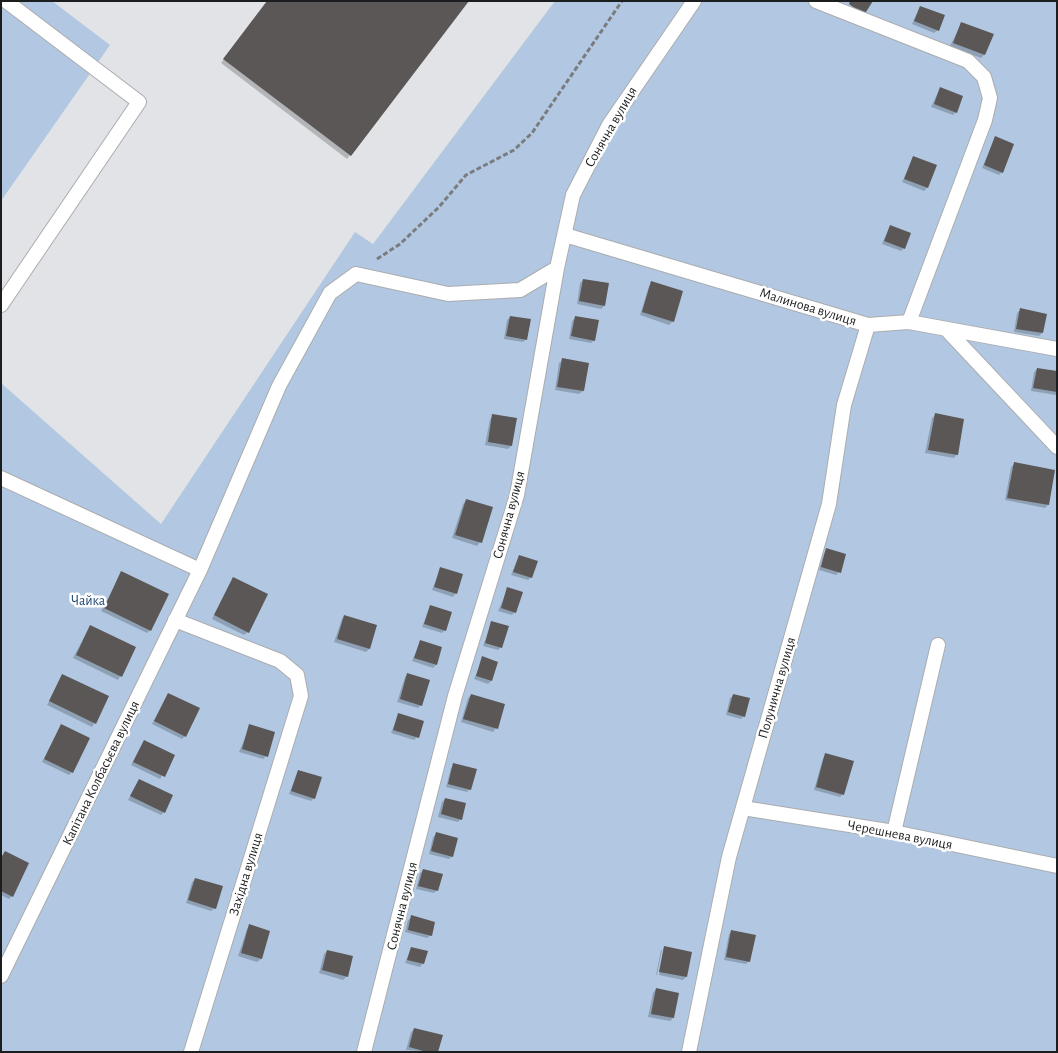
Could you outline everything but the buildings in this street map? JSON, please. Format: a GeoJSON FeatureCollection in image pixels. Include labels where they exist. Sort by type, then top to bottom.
{"type":"FeatureCollection","features":[{"type":"Feature","properties":{"kind":"lane"},"geometry":{"type":"LineString","coordinates":[[1,305],[139,102],[6,1]]}},
{"type":"Feature","properties":{"kind":"lane","name":"Сонячна вулиця"},"geometry":{"type":"LineString","coordinates":[[364,1052],[455,696],[517,495],[573,195],[609,125],[675,25],[694,1]]}},
{"type":"Feature","properties":{"kind":"lane"},"geometry":{"type":"LineString","coordinates":[[816,1],[968,61],[984,77],[990,98],[985,120],[909,322]]}},
{"type":"Feature","properties":{"kind":"lane","name":"Малинова вулиця"},"geometry":{"type":"LineString","coordinates":[[565,234],[868,325],[909,322],[1057,349]]}},
{"type":"Feature","properties":{"kind":"lane"},"geometry":{"type":"LineString","coordinates":[[356,274],[448,294],[520,290],[558,268]]}},
{"type":"Feature","properties":{"kind":"lane","name":"Капітана Колбасьєва вулиця"},"geometry":{"type":"LineString","coordinates":[[1,976],[200,570],[279,386],[330,293],[356,274]]}},
{"type":"Feature","properties":{"kind":"lane","name":"Полунична вулиця"},"geometry":{"type":"LineString","coordinates":[[689,1052],[729,856],[829,504],[844,405],[868,325]]}},
{"type":"Feature","properties":{"kind":"lane"},"geometry":{"type":"LineString","coordinates":[[946,329],[1057,447]]}},
{"type":"Feature","properties":{"kind":"lane"},"geometry":{"type":"LineString","coordinates":[[1,478],[200,570]]}},
{"type":"Feature","properties":{"kind":"lane","name":"Західна вулиця"},"geometry":{"type":"LineString","coordinates":[[175,620],[280,661],[297,675],[301,696],[191,1052]]}},
{"type":"Feature","properties":{"kind":"lane"},"geometry":{"type":"LineString","coordinates":[[894,832],[938,645]]}},
{"type":"Feature","properties":{"kind":"lane","name":"Черешнева вулиця"},"geometry":{"type":"LineString","coordinates":[[743,808],[894,832],[1057,866]]}},
{"type":"Feature","properties":{"kind":"path"},"geometry":{"type":"LineString","coordinates":[[356,274],[400,244],[438,207],[466,175],[514,150],[532,133],[622,1]]}},
{"type":"Feature","properties":{"kind":"green space"},"geometry":{"type":"Polygon","coordinates":[[[1,1],[52,1],[110,45],[1,201],[1,1]]]}},
{"type":"Feature","properties":{"kind":"green space","name":"Чайка"},"geometry":{"type":"Polygon","coordinates":[[[555,1],[1057,1],[1057,1052],[1,1052],[1,383],[161,524],[355,232],[373,244],[555,1]]]}}]}
